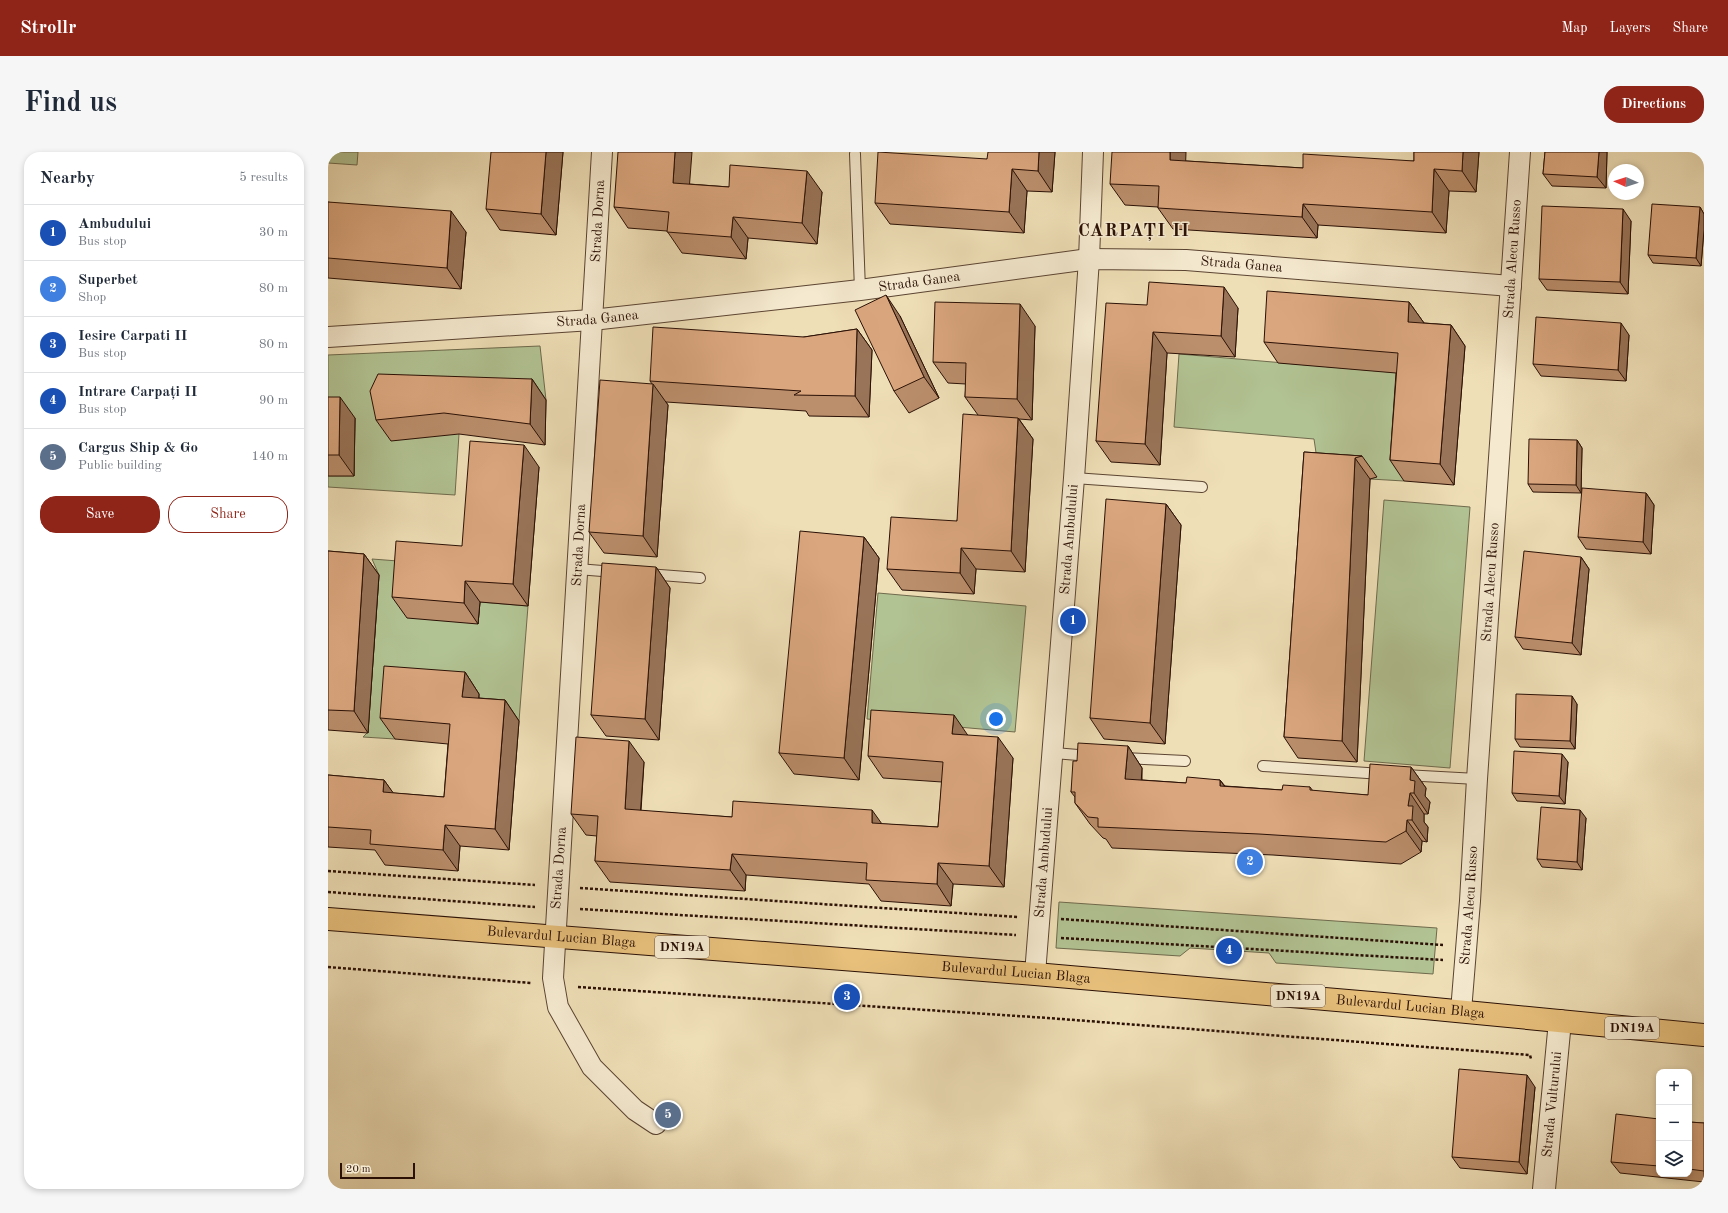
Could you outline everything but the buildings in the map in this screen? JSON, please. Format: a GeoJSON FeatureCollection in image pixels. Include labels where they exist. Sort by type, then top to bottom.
{"type":"FeatureCollection","features":[{"type":"Feature","properties":{"kind":"main road","name":"Bulevardul Lucian Blaga"},"geometry":{"type":"LineString","coordinates":[[328,919],[555,938],[1036,974],[1704,1034]]}},
{"type":"Feature","properties":{"kind":"street","name":"Strada Dorna"},"geometry":{"type":"LineString","coordinates":[[602,152],[556,908],[555,985],[558,1007],[592,1067],[631,1106],[656,1124]]}},
{"type":"Feature","properties":{"kind":"street","name":"Strada Ambudului"},"geometry":{"type":"LineString","coordinates":[[1036,974],[1074,478],[1089,259],[1093,152]]}},
{"type":"Feature","properties":{"kind":"street","name":"Strada Alecu Russo"},"geometry":{"type":"LineString","coordinates":[[1461,1011],[1520,152]]}},
{"type":"Feature","properties":{"kind":"street","name":"Strada Ganea"},"geometry":{"type":"LineString","coordinates":[[328,337],[592,320],[860,290],[1089,259],[1186,260],[1511,286]]}},
{"type":"Feature","properties":{"kind":"street","name":"Strada Vulturului"},"geometry":{"type":"LineString","coordinates":[[1544,1189],[1560,1021]]}},
{"type":"Feature","properties":{"kind":"lane"},"geometry":{"type":"LineString","coordinates":[[855,154],[860,290]]}},
{"type":"Feature","properties":{"kind":"lane"},"geometry":{"type":"LineString","coordinates":[[1074,478],[1202,487]]}},
{"type":"Feature","properties":{"kind":"lane"},"geometry":{"type":"LineString","coordinates":[[577,570],[623,572]]}},
{"type":"Feature","properties":{"kind":"lane"},"geometry":{"type":"LineString","coordinates":[[638,574],[700,578]]}},
{"type":"Feature","properties":{"kind":"lane"},"geometry":{"type":"LineString","coordinates":[[1054,753],[1100,756]]}},
{"type":"Feature","properties":{"kind":"lane"},"geometry":{"type":"LineString","coordinates":[[1116,757],[1186,761]]}},
{"type":"Feature","properties":{"kind":"lane"},"geometry":{"type":"LineString","coordinates":[[1263,766],[1477,779]]}},
{"type":"Feature","properties":{"kind":"path"},"geometry":{"type":"LineString","coordinates":[[328,871],[558,886],[1039,927],[1466,954]]}},
{"type":"Feature","properties":{"kind":"path"},"geometry":{"type":"LineString","coordinates":[[328,892],[556,908],[1039,927],[1466,954]]}},
{"type":"Feature","properties":{"kind":"path"},"geometry":{"type":"LineString","coordinates":[[328,967],[555,985],[1048,1018],[1530,1055],[1532,1062]]}},
{"type":"Feature","properties":{"kind":"green space"},"geometry":{"type":"Polygon","coordinates":[[[328,152],[358,152],[357,165],[328,163],[328,152]]]}},
{"type":"Feature","properties":{"kind":"green space"},"geometry":{"type":"Polygon","coordinates":[[[540,346],[546,400],[392,396],[459,434],[455,495],[328,487],[328,476],[354,476],[355,418],[328,417],[328,355],[540,346]]]}},
{"type":"Feature","properties":{"kind":"green space"},"geometry":{"type":"Polygon","coordinates":[[[1179,354],[1413,374],[1404,481],[1370,479],[1376,477],[1319,473],[1314,439],[1174,427],[1179,354]]]}},
{"type":"Feature","properties":{"kind":"green space"},"geometry":{"type":"Polygon","coordinates":[[[1384,500],[1470,507],[1450,768],[1364,761],[1384,500]]]}},
{"type":"Feature","properties":{"kind":"green space"},"geometry":{"type":"Polygon","coordinates":[[[372,559],[411,562],[478,624],[480,602],[528,606],[519,721],[477,718],[395,739],[363,737],[368,732],[379,575],[372,559]]]}},
{"type":"Feature","properties":{"kind":"green space"},"geometry":{"type":"Polygon","coordinates":[[[878,593],[1026,606],[1015,732],[867,719],[878,593]]]}},
{"type":"Feature","properties":{"kind":"green space"},"geometry":{"type":"Polygon","coordinates":[[[1059,902],[1437,928],[1433,974],[1276,963],[1269,953],[1190,948],[1180,956],[1056,948],[1059,902]]]}},
{"type":"Feature","properties":{"kind":"place","name":"Ambudului"},"geometry":{"type":"Point","coordinates":[1073,621]}},
{"type":"Feature","properties":{"kind":"place","name":"Superbet"},"geometry":{"type":"Point","coordinates":[1250,862]}},
{"type":"Feature","properties":{"kind":"place","name":"Intrare Carpați II"},"geometry":{"type":"Point","coordinates":[1229,951]}},
{"type":"Feature","properties":{"kind":"place","name":"Iesire Carpati II"},"geometry":{"type":"Point","coordinates":[847,997]}},
{"type":"Feature","properties":{"kind":"place","name":"Cargus Ship & Go"},"geometry":{"type":"Point","coordinates":[668,1115]}},
{"type":"Feature","properties":{"kind":"district","name":"CARPAȚI II"},"geometry":{"type":"Point","coordinates":[1134,231]}}]}
